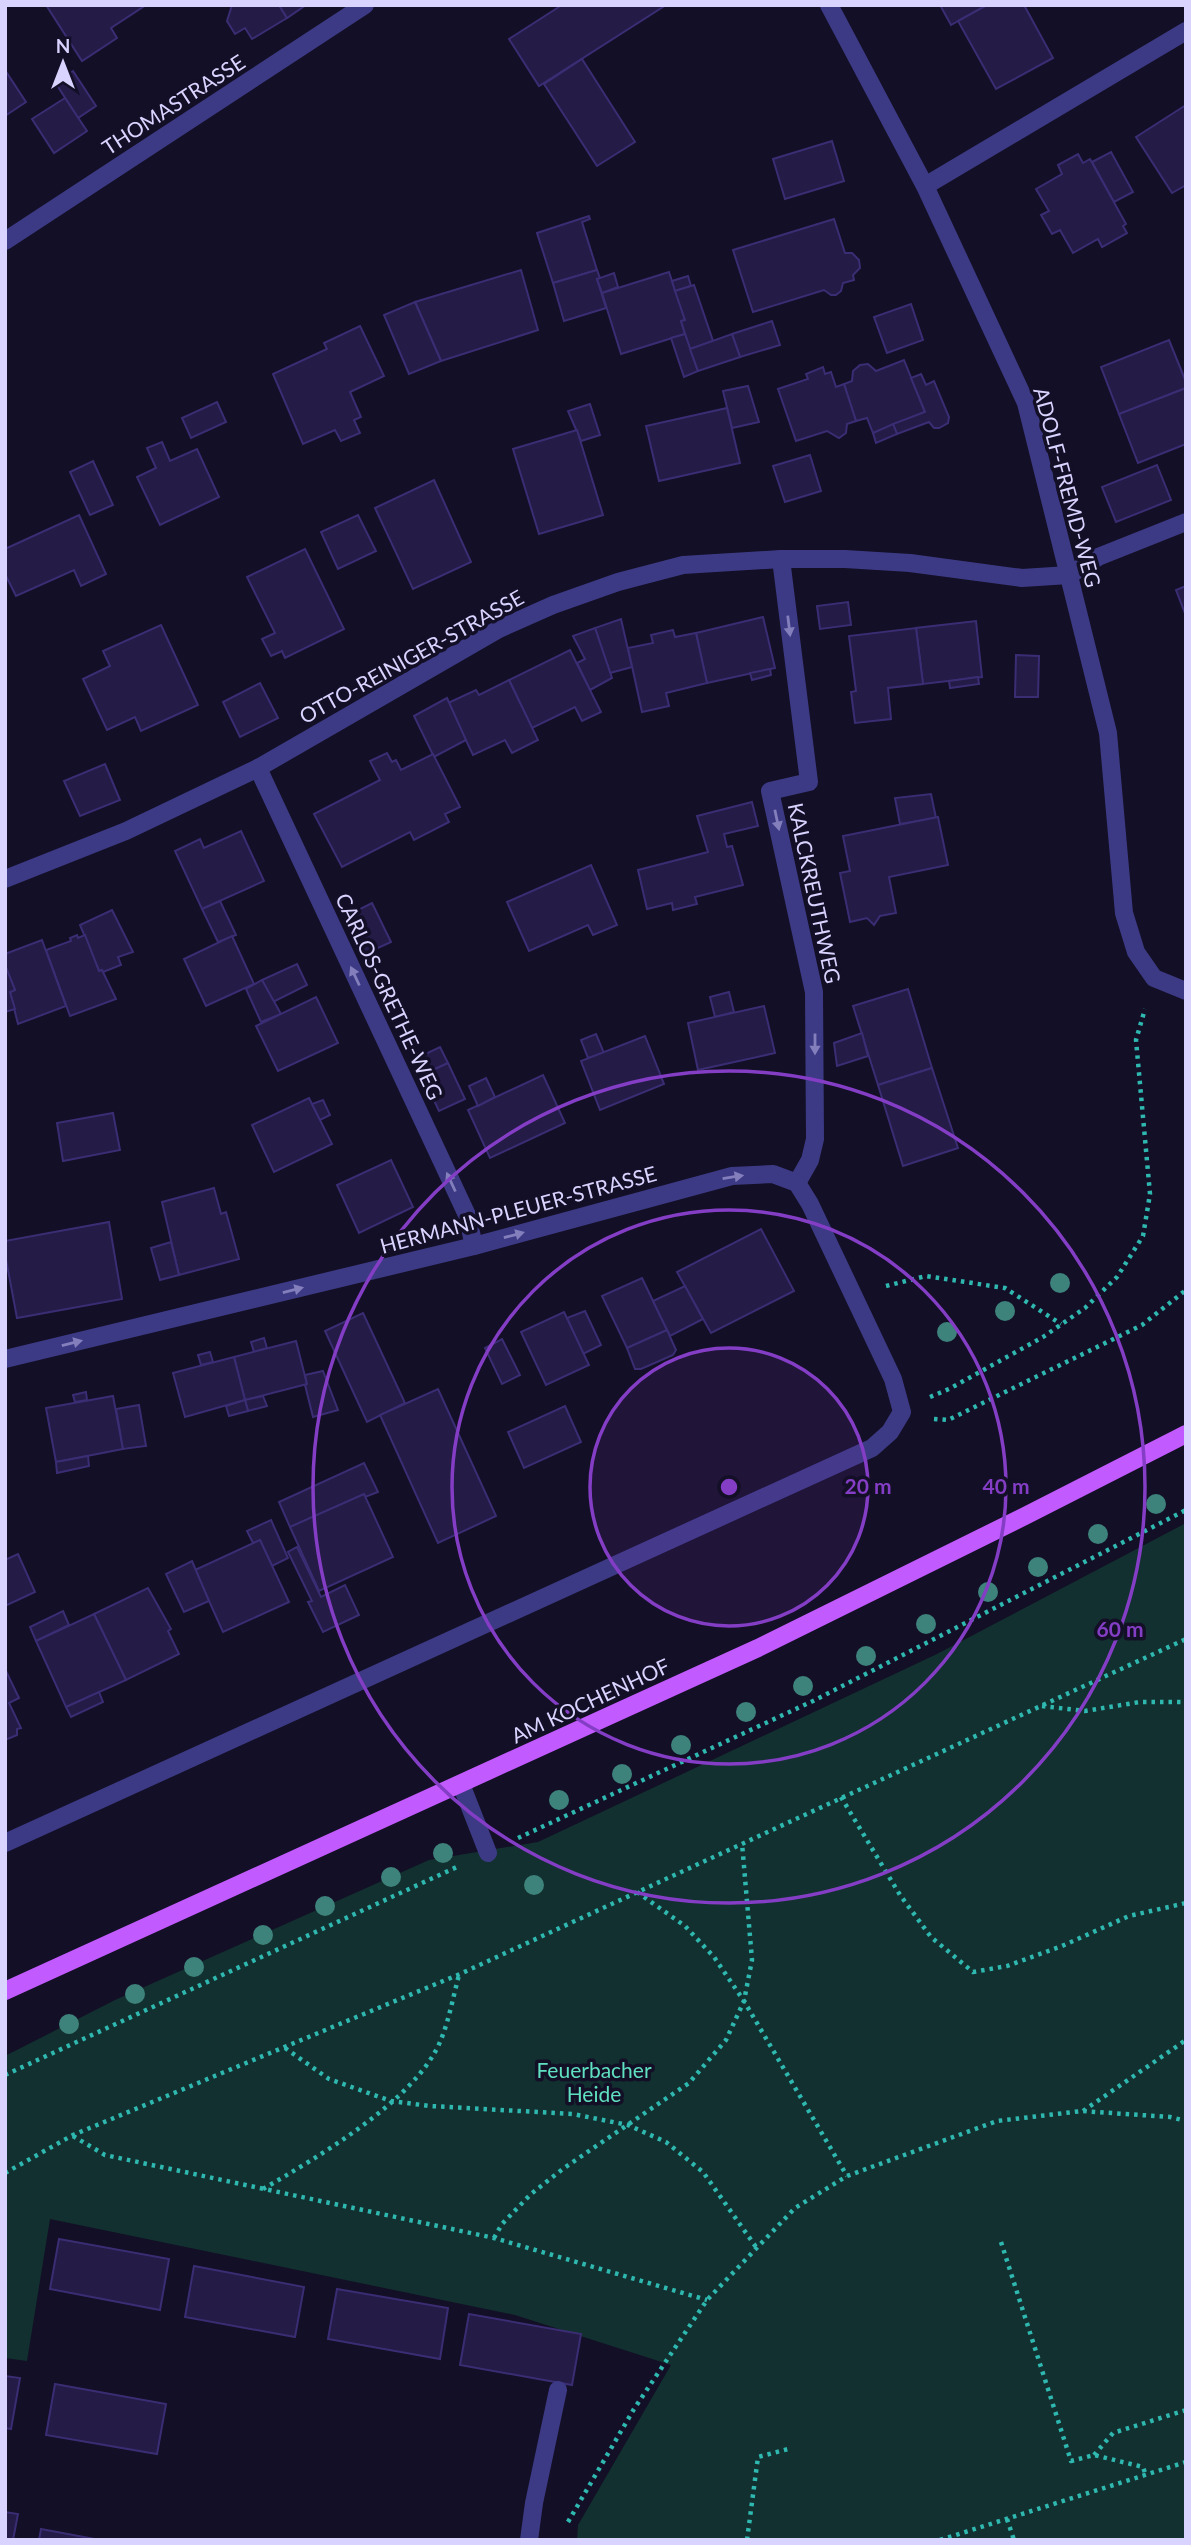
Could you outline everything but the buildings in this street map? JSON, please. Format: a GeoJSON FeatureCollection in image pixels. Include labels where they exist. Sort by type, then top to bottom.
{"type":"FeatureCollection","features":[{"type":"Feature","properties":{"kind":"main road","name":"AM KOCHENHOF"},"geometry":{"type":"LineString","coordinates":[[5,1991],[758,1647],[1025,1517],[1186,1434]]}},
{"type":"Feature","properties":{"kind":"street","name":"THOMASTRASSE"},"geometry":{"type":"LineString","coordinates":[[5,241],[365,5]]}},
{"type":"Feature","properties":{"kind":"street","name":"ADOLF-FREMD-WEG"},"geometry":{"type":"LineString","coordinates":[[829,5],[925,186],[1026,403],[1108,733],[1124,913],[1136,952],[1154,978]]}},
{"type":"Feature","properties":{"kind":"street"},"geometry":{"type":"LineString","coordinates":[[925,186],[1186,31]]}},
{"type":"Feature","properties":{"kind":"street","name":"OTTO-REINIGER-STRASSE"},"geometry":{"type":"LineString","coordinates":[[5,878],[126,831],[258,768],[468,646],[553,605],[618,582],[682,565],[781,559],[910,563],[1022,578],[1069,575],[1098,557],[1186,522]]}},
{"type":"Feature","properties":{"kind":"street","name":"KALCKREUTHWEG"},"geometry":{"type":"LineString","coordinates":[[781,559],[809,782],[770,790],[814,992],[815,1139],[810,1160],[797,1183]]}},
{"type":"Feature","properties":{"kind":"street","name":"CARLOS-GRETHE-WEG"},"geometry":{"type":"LineString","coordinates":[[258,768],[467,1215],[474,1246]]}},
{"type":"Feature","properties":{"kind":"street"},"geometry":{"type":"LineString","coordinates":[[1154,978],[1186,991]]}},
{"type":"Feature","properties":{"kind":"street","name":"HERMANN-PLEUER-STRASSE"},"geometry":{"type":"LineString","coordinates":[[5,1359],[474,1246],[732,1176],[773,1174],[797,1183]]}},
{"type":"Feature","properties":{"kind":"street"},"geometry":{"type":"LineString","coordinates":[[5,1843],[872,1448],[890,1433],[902,1412],[893,1378],[810,1204],[797,1183]]}},
{"type":"Feature","properties":{"kind":"street"},"geometry":{"type":"LineString","coordinates":[[461,1784],[488,1853]]}},
{"type":"Feature","properties":{"kind":"street"},"geometry":{"type":"LineString","coordinates":[[529,2540],[534,2503],[558,2390]]}},
{"type":"Feature","properties":{"kind":"path"},"geometry":{"type":"LineString","coordinates":[[902,1412],[1044,1337],[1085,1308],[1117,1277],[1143,1236],[1150,1194],[1136,1040],[1154,978]]}},
{"type":"Feature","properties":{"kind":"path"},"geometry":{"type":"LineString","coordinates":[[853,1294],[926,1276],[970,1282],[1005,1288],[1061,1324]]}},
{"type":"Feature","properties":{"kind":"path"},"geometry":{"type":"LineString","coordinates":[[902,1412],[948,1420],[1142,1325],[1186,1290]]}},
{"type":"Feature","properties":{"kind":"path"},"geometry":{"type":"LineString","coordinates":[[5,2075],[813,1701],[1186,1510]]}},
{"type":"Feature","properties":{"kind":"path"},"geometry":{"type":"LineString","coordinates":[[5,2173],[73,2135],[460,1974],[1186,1639]]}},
{"type":"Feature","properties":{"kind":"path"},"geometry":{"type":"LineString","coordinates":[[1041,1706],[1085,1712],[1140,1702],[1186,1702]]}},
{"type":"Feature","properties":{"kind":"path"},"geometry":{"type":"LineString","coordinates":[[841,1797],[900,1895],[932,1937],[973,1972],[1007,1966],[1062,1946],[1129,1916],[1186,1903]]}},
{"type":"Feature","properties":{"kind":"path"},"geometry":{"type":"LineString","coordinates":[[494,2238],[502,2224],[531,2194],[564,2168],[689,2083],[726,2040],[744,2001],[752,1960],[742,1843]]}},
{"type":"Feature","properties":{"kind":"path"},"geometry":{"type":"LineString","coordinates":[[636,1891],[685,1927],[714,1957],[744,2001],[848,2176]]}},
{"type":"Feature","properties":{"kind":"path"},"geometry":{"type":"LineString","coordinates":[[262,2189],[335,2145],[391,2101],[417,2076],[439,2044],[460,1974]]}},
{"type":"Feature","properties":{"kind":"path"},"geometry":{"type":"LineString","coordinates":[[1082,2111],[1186,2040]]}},
{"type":"Feature","properties":{"kind":"path"},"geometry":{"type":"LineString","coordinates":[[285,2048],[329,2079],[391,2101],[430,2106],[573,2114],[628,2125],[666,2142],[703,2172],[756,2247]]}},
{"type":"Feature","properties":{"kind":"path"},"geometry":{"type":"LineString","coordinates":[[566,2529],[569,2518],[634,2409],[708,2300],[795,2208],[848,2176],[997,2122],[1082,2111],[1170,2117],[1186,2121]]}},
{"type":"Feature","properties":{"kind":"path"},"geometry":{"type":"LineString","coordinates":[[73,2135],[105,2155],[494,2238],[708,2300]]}},
{"type":"Feature","properties":{"kind":"path"},"geometry":{"type":"LineString","coordinates":[[1001,2242],[1072,2461],[1094,2455],[1143,2467],[1146,2476]]}},
{"type":"Feature","properties":{"kind":"path"},"geometry":{"type":"LineString","coordinates":[[1094,2455],[1113,2433],[1186,2410]]}},
{"type":"Feature","properties":{"kind":"path"},"geometry":{"type":"LineString","coordinates":[[747,2540],[758,2457],[792,2448]]}},
{"type":"Feature","properties":{"kind":"path"},"geometry":{"type":"LineString","coordinates":[[940,2540],[1186,2462]]}},
{"type":"Feature","properties":{"kind":"path"},"geometry":{"type":"LineString","coordinates":[[1007,2519],[1014,2540]]}},
{"type":"Feature","properties":{"kind":"green space","name":"Feuerbacher Heide"},"geometry":{"type":"Polygon","coordinates":[[[1186,1523],[1186,2540],[577,2540],[578,2525],[671,2365],[515,2315],[50,2219],[27,2361],[5,2358],[5,2056],[115,2000],[429,1860],[538,1842],[937,1654],[1186,1523]]]}}]}
